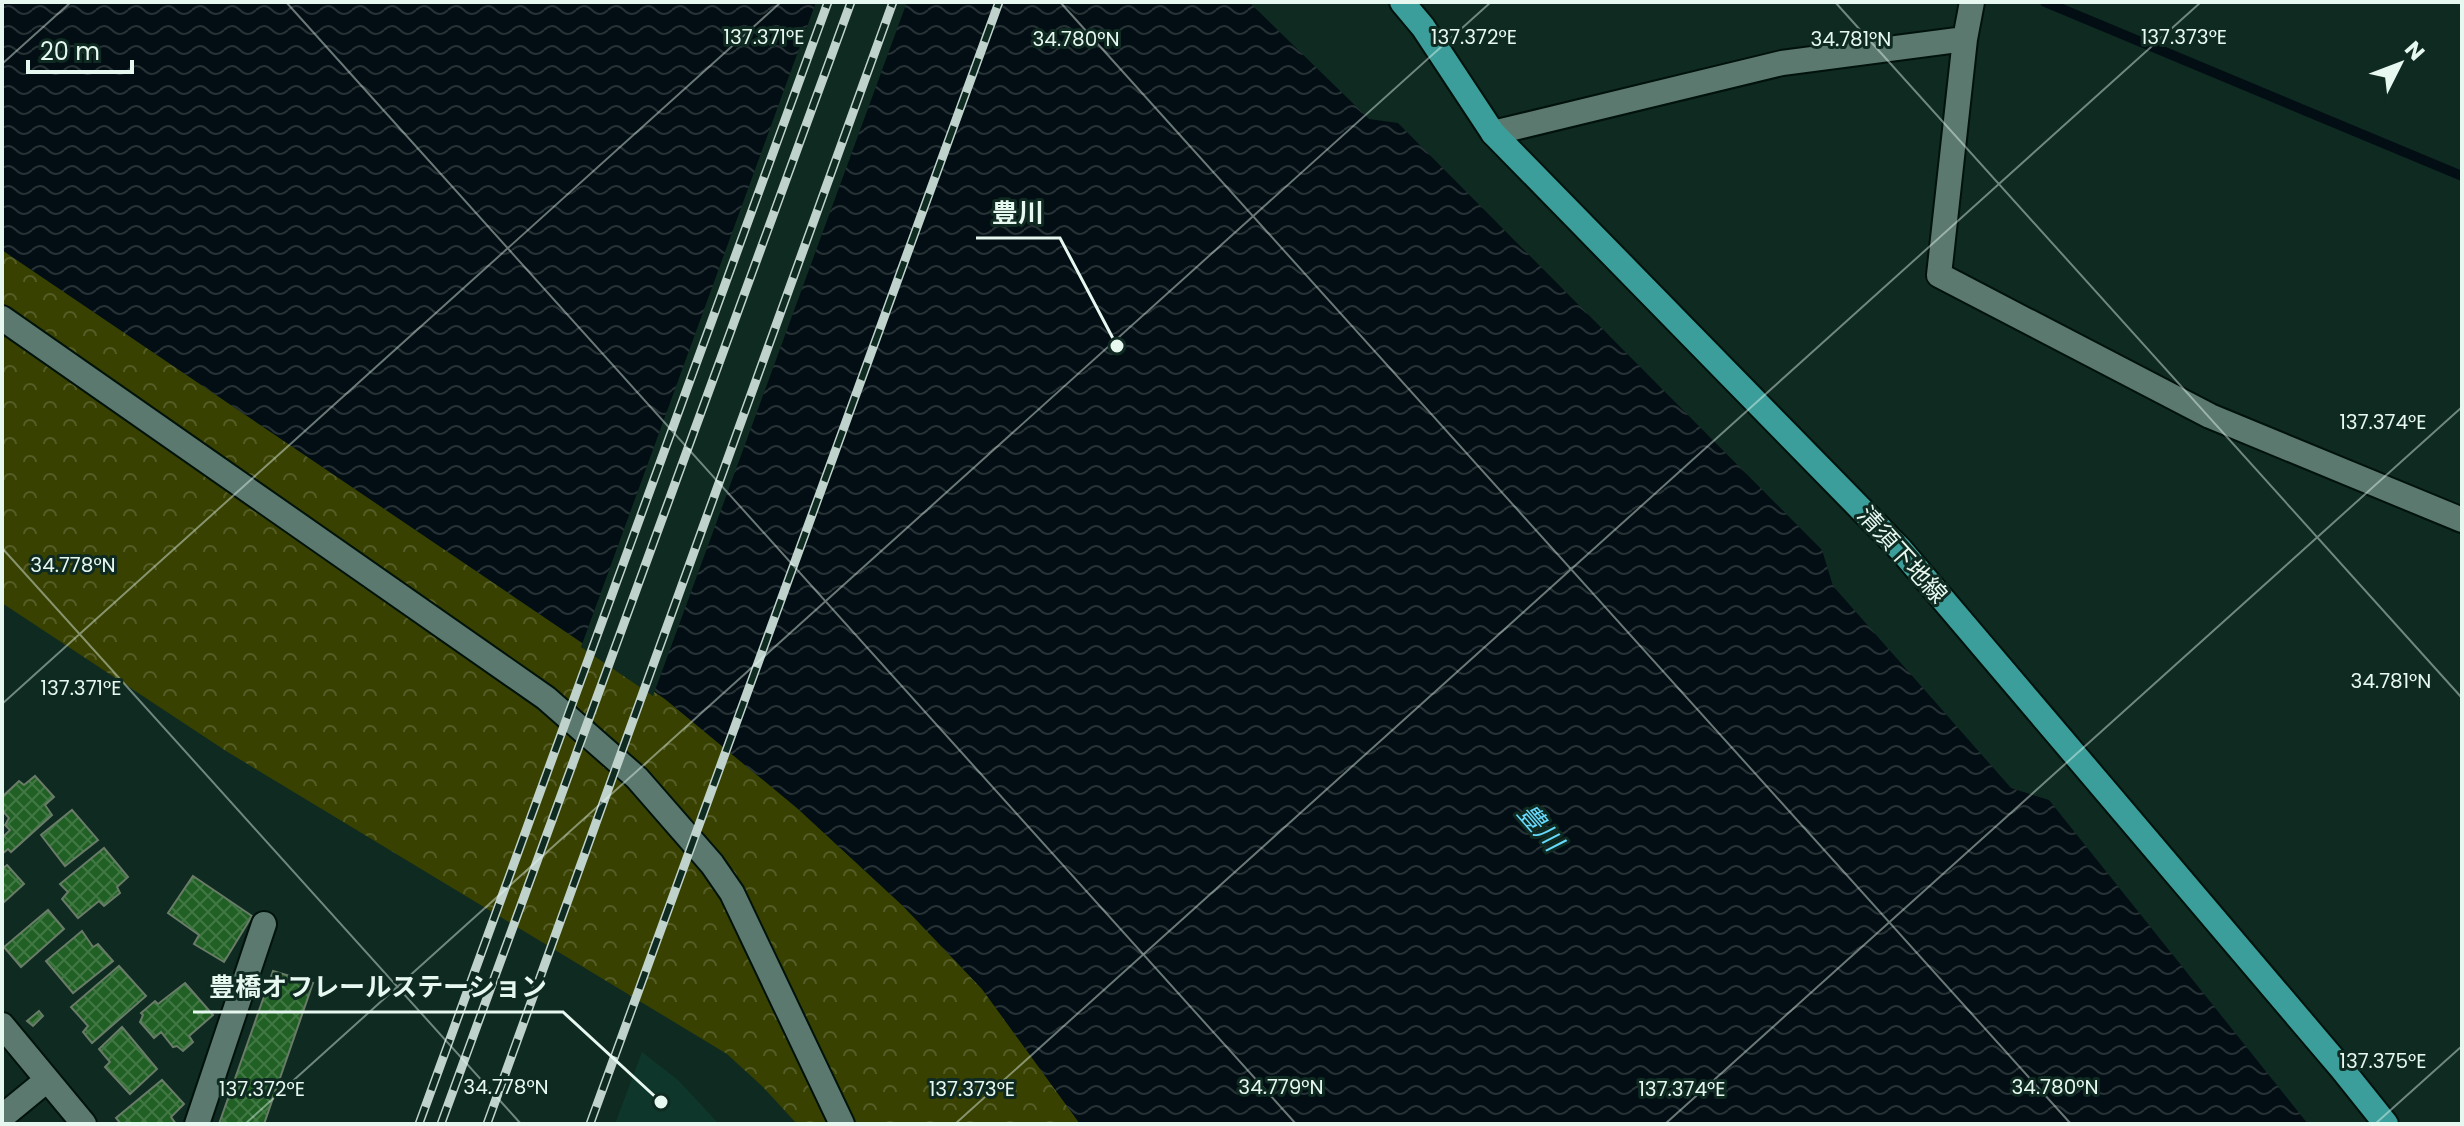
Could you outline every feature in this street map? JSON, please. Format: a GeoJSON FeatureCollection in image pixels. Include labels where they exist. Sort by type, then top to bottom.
{"type":"FeatureCollection","features":[{"type":"Feature","properties":{"kind":"main road","name":"清須下地線"},"geometry":{"type":"LineString","coordinates":[[1402,2],[1423,27],[1493,133],[1901,550],[2386,1124]]}},
{"type":"Feature","properties":{"kind":"street"},"geometry":{"type":"LineString","coordinates":[[1972,2],[1965,39],[1939,275],[2210,416],[2462,520]]}},
{"type":"Feature","properties":{"kind":"street"},"geometry":{"type":"LineString","coordinates":[[1493,133],[1782,63],[1965,39]]}},
{"type":"Feature","properties":{"kind":"street"},"geometry":{"type":"LineString","coordinates":[[2,318],[546,698],[637,778],[712,864],[732,893],[842,1124]]}},
{"type":"Feature","properties":{"kind":"street"},"geometry":{"type":"LineString","coordinates":[[197,1124],[264,924]]}},
{"type":"Feature","properties":{"kind":"street"},"geometry":{"type":"LineString","coordinates":[[2,1025],[84,1124]]}},
{"type":"Feature","properties":{"kind":"street"},"geometry":{"type":"LineString","coordinates":[[2,1117],[47,1080]]}},
{"type":"Feature","properties":{"kind":"shaded area"},"geometry":{"type":"Polygon","coordinates":[[[642,1052],[678,1080],[719,1124],[615,1124],[642,1052]]]}},
{"type":"Feature","properties":{"kind":"green space"},"geometry":{"type":"Polygon","coordinates":[[[2,250],[665,699],[797,808],[903,906],[982,989],[1080,1124],[797,1124],[727,1054],[226,751],[2,603],[2,250]]]}},
{"type":"Feature","properties":{"kind":"water"},"geometry":{"type":"Polygon","coordinates":[[[2,2],[1249,2],[1369,119],[1398,123],[1822,550],[1833,586],[2011,788],[2049,800],[2308,1124],[1080,1124],[982,989],[903,906],[797,808],[665,699],[2,250],[2,2]]]}},
{"type":"Feature","properties":{"kind":"pier"},"geometry":{"type":"Polygon","coordinates":[[[816,2],[907,2],[653,696],[581,647],[816,2]]]}},
{"type":"Feature","properties":{"kind":"building"},"geometry":{"type":"Polygon","coordinates":[[[35,776],[54,797],[45,805],[52,815],[11,852],[8,849],[2,854],[2,838],[10,830],[5,825],[9,818],[2,810],[2,797],[19,781],[24,785],[35,776]]]}},
{"type":"Feature","properties":{"kind":"building"},"geometry":{"type":"Polygon","coordinates":[[[72,810],[98,840],[65,866],[41,835],[72,810]]]}},
{"type":"Feature","properties":{"kind":"building"},"geometry":{"type":"Polygon","coordinates":[[[104,848],[128,877],[117,887],[120,893],[104,906],[99,901],[78,918],[62,899],[68,892],[60,884],[104,848]]]}},
{"type":"Feature","properties":{"kind":"building"},"geometry":{"type":"Polygon","coordinates":[[[7,865],[24,884],[2,904],[2,869],[7,865]]]}},
{"type":"Feature","properties":{"kind":"building"},"geometry":{"type":"Polygon","coordinates":[[[193,876],[252,916],[224,962],[194,944],[199,935],[168,913],[193,876]]]}},
{"type":"Feature","properties":{"kind":"building"},"geometry":{"type":"Polygon","coordinates":[[[48,910],[64,929],[21,967],[4,947],[48,910]]]}},
{"type":"Feature","properties":{"kind":"building"},"geometry":{"type":"Polygon","coordinates":[[[82,931],[93,947],[98,944],[113,961],[73,993],[46,961],[82,931]]]}},
{"type":"Feature","properties":{"kind":"building"},"geometry":{"type":"Polygon","coordinates":[[[119,966],[146,996],[92,1043],[83,1032],[88,1026],[71,1007],[119,966]]]}},
{"type":"Feature","properties":{"kind":"building"},"geometry":{"type":"Polygon","coordinates":[[[273,971],[313,983],[264,1124],[219,1124],[273,971]]]}},
{"type":"Feature","properties":{"kind":"building"},"geometry":{"type":"Polygon","coordinates":[[[185,983],[213,1015],[189,1036],[193,1042],[183,1051],[177,1046],[173,1047],[161,1032],[154,1038],[140,1022],[141,1013],[185,983]]]}},
{"type":"Feature","properties":{"kind":"building"},"geometry":{"type":"Polygon","coordinates":[[[39,1011],[43,1016],[33,1026],[27,1021],[39,1011]]]}},
{"type":"Feature","properties":{"kind":"building"},"geometry":{"type":"Polygon","coordinates":[[[122,1027],[157,1069],[130,1094],[105,1067],[110,1062],[99,1049],[122,1027]]]}},
{"type":"Feature","properties":{"kind":"building"},"geometry":{"type":"Polygon","coordinates":[[[162,1080],[184,1104],[171,1117],[176,1124],[121,1124],[116,1118],[162,1080]]]}},
{"type":"Feature","properties":{"kind":"waterway"},"geometry":{"type":"LineString","coordinates":[[2045,2],[2462,176]]}},
{"type":"Feature","properties":{"kind":"railway"},"geometry":{"type":"LineString","coordinates":[[419,1124],[828,2]]}},
{"type":"Feature","properties":{"kind":"railway"},"geometry":{"type":"LineString","coordinates":[[441,1124],[851,2]]}},
{"type":"Feature","properties":{"kind":"railway"},"geometry":{"type":"LineString","coordinates":[[487,1124],[893,2]]}},
{"type":"Feature","properties":{"kind":"railway"},"geometry":{"type":"LineString","coordinates":[[590,1124],[999,2]]}},
{"type":"Feature","properties":{"kind":"place","name":"豊川"},"geometry":{"type":"Point","coordinates":[1117,346]}},
{"type":"Feature","properties":{"kind":"place","name":"豊橋オフレールステーション"},"geometry":{"type":"Point","coordinates":[661,1102]}}]}
